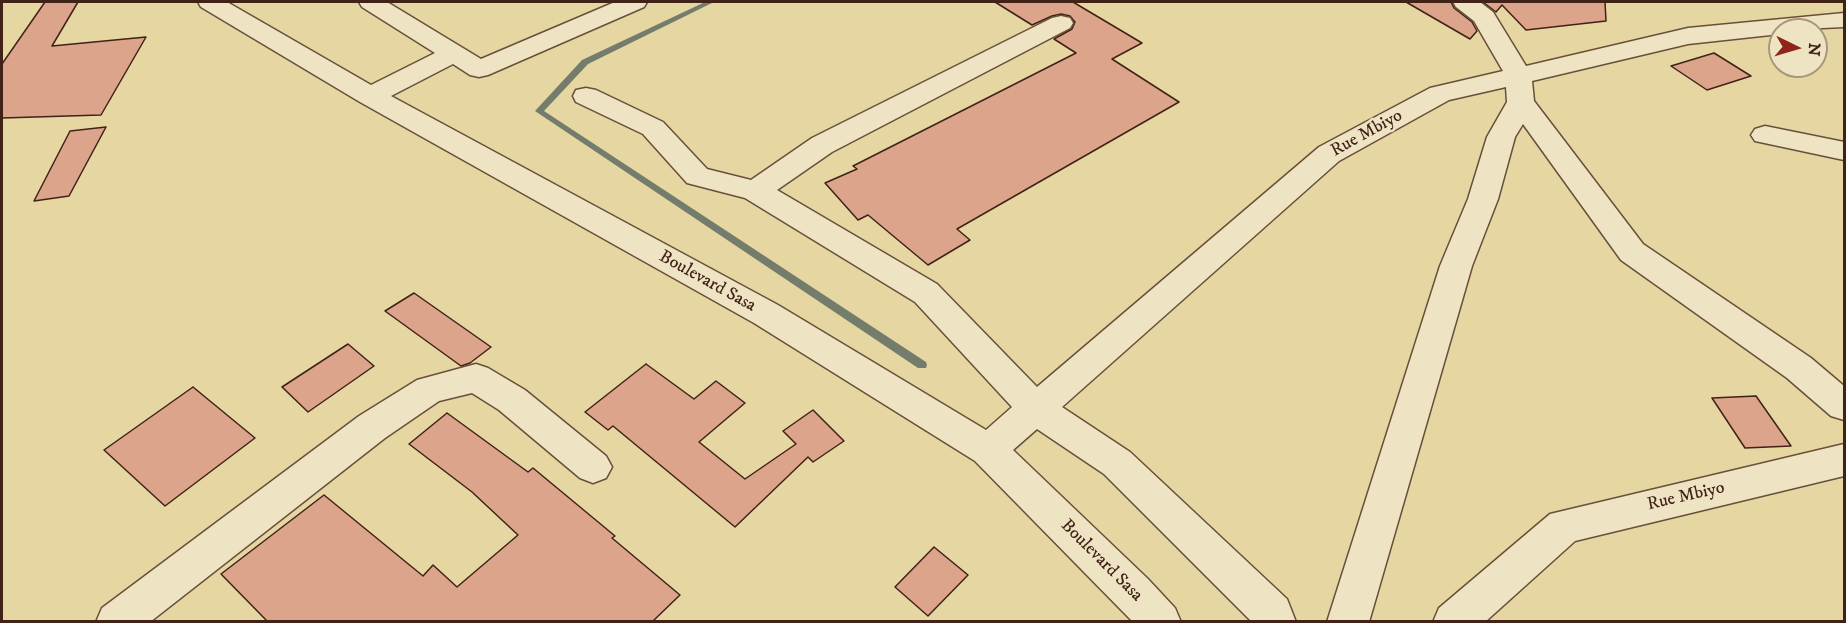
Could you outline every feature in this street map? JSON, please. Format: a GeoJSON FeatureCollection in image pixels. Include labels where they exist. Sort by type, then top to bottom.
{"type":"FeatureCollection","features":[{"type":"Feature","properties":{"kind":"street","name":"Boulevard Sasa"},"geometry":{"type":"LineString","coordinates":[[210,2],[370,96],[766,314],[988,450],[1134,592],[1160,621]]}},
{"type":"Feature","properties":{"kind":"street"},"geometry":{"type":"LineString","coordinates":[[372,2],[478,69],[634,2]]}},
{"type":"Feature","properties":{"kind":"street"},"geometry":{"type":"LineString","coordinates":[[1465,2],[1484,17],[1519,89],[1632,252],[1798,368],[1845,406]]}},
{"type":"Feature","properties":{"kind":"street","name":"Rue Mbiyo"},"geometry":{"type":"LineString","coordinates":[[988,450],[1329,154],[1440,94],[1519,89],[1688,36],[1845,20]]}},
{"type":"Feature","properties":{"kind":"street"},"geometry":{"type":"LineString","coordinates":[[755,191],[822,145],[1060,23]]}},
{"type":"Feature","properties":{"kind":"street"},"geometry":{"type":"LineString","coordinates":[[370,96],[455,53]]}},
{"type":"Feature","properties":{"kind":"street"},"geometry":{"type":"LineString","coordinates":[[1348,621],[1456,266],[1483,199],[1500,137],[1519,89]]}},
{"type":"Feature","properties":{"kind":"street"},"geometry":{"type":"LineString","coordinates":[[586,96],[653,128],[697,176],[755,191],[926,293],[1036,409],[1117,463],[1272,613],[1275,621]]}},
{"type":"Feature","properties":{"kind":"street"},"geometry":{"type":"LineString","coordinates":[[1765,135],[1845,151]]}},
{"type":"Feature","properties":{"kind":"street"},"geometry":{"type":"LineString","coordinates":[[117,621],[372,427],[429,390],[476,378],[512,400],[593,467]]}},
{"type":"Feature","properties":{"kind":"street","name":"Rue Mbiyo"},"geometry":{"type":"LineString","coordinates":[[1454,621],[1563,526],[1845,460]]}},
{"type":"Feature","properties":{"kind":"building"},"geometry":{"type":"Polygon","coordinates":[[[45,2],[78,2],[52,46],[146,37],[101,115],[2,118],[2,64],[45,2]]]}},
{"type":"Feature","properties":{"kind":"building"},"geometry":{"type":"Polygon","coordinates":[[[995,2],[1073,2],[1142,43],[1112,59],[1179,102],[957,229],[970,240],[928,265],[868,215],[858,220],[825,183],[857,169],[853,166],[1076,53],[1054,39],[1072,29],[1075,22],[1070,16],[1061,14],[1052,16],[1032,25],[995,2]]]}},
{"type":"Feature","properties":{"kind":"building"},"geometry":{"type":"Polygon","coordinates":[[[1406,2],[1451,2],[1454,8],[1472,22],[1477,31],[1470,39],[1406,2]]]}},
{"type":"Feature","properties":{"kind":"building"},"geometry":{"type":"Polygon","coordinates":[[[1483,2],[1605,2],[1606,21],[1526,30],[1502,5],[1496,12],[1483,2]]]}},
{"type":"Feature","properties":{"kind":"building"},"geometry":{"type":"Polygon","coordinates":[[[1714,53],[1751,76],[1707,90],[1671,66],[1714,53]]]}},
{"type":"Feature","properties":{"kind":"building"},"geometry":{"type":"Polygon","coordinates":[[[106,127],[69,196],[34,201],[70,131],[106,127]]]}},
{"type":"Feature","properties":{"kind":"building"},"geometry":{"type":"Polygon","coordinates":[[[414,293],[491,347],[470,363],[461,366],[385,311],[414,293]]]}},
{"type":"Feature","properties":{"kind":"building"},"geometry":{"type":"Polygon","coordinates":[[[348,344],[374,366],[308,412],[282,387],[348,344]]]}},
{"type":"Feature","properties":{"kind":"building"},"geometry":{"type":"Polygon","coordinates":[[[646,364],[694,399],[716,381],[745,403],[699,442],[745,479],[796,444],[783,431],[813,410],[844,441],[813,462],[808,457],[735,527],[613,426],[608,430],[585,412],[646,364]]]}},
{"type":"Feature","properties":{"kind":"building"},"geometry":{"type":"Polygon","coordinates":[[[193,387],[255,438],[165,506],[104,450],[193,387]]]}},
{"type":"Feature","properties":{"kind":"building"},"geometry":{"type":"Polygon","coordinates":[[[1756,396],[1791,446],[1745,448],[1712,398],[1756,396]]]}},
{"type":"Feature","properties":{"kind":"building"},"geometry":{"type":"Polygon","coordinates":[[[447,413],[528,472],[533,468],[615,536],[612,538],[680,595],[653,621],[267,621],[221,574],[324,495],[423,576],[433,565],[457,587],[518,535],[472,492],[409,444],[447,413]]]}},
{"type":"Feature","properties":{"kind":"building"},"geometry":{"type":"Polygon","coordinates":[[[934,547],[968,575],[928,616],[895,587],[934,547]]]}},
{"type":"Feature","properties":{"kind":"waterway"},"geometry":{"type":"LineString","coordinates":[[710,2],[585,62],[539,111],[922,365]]}}]}
